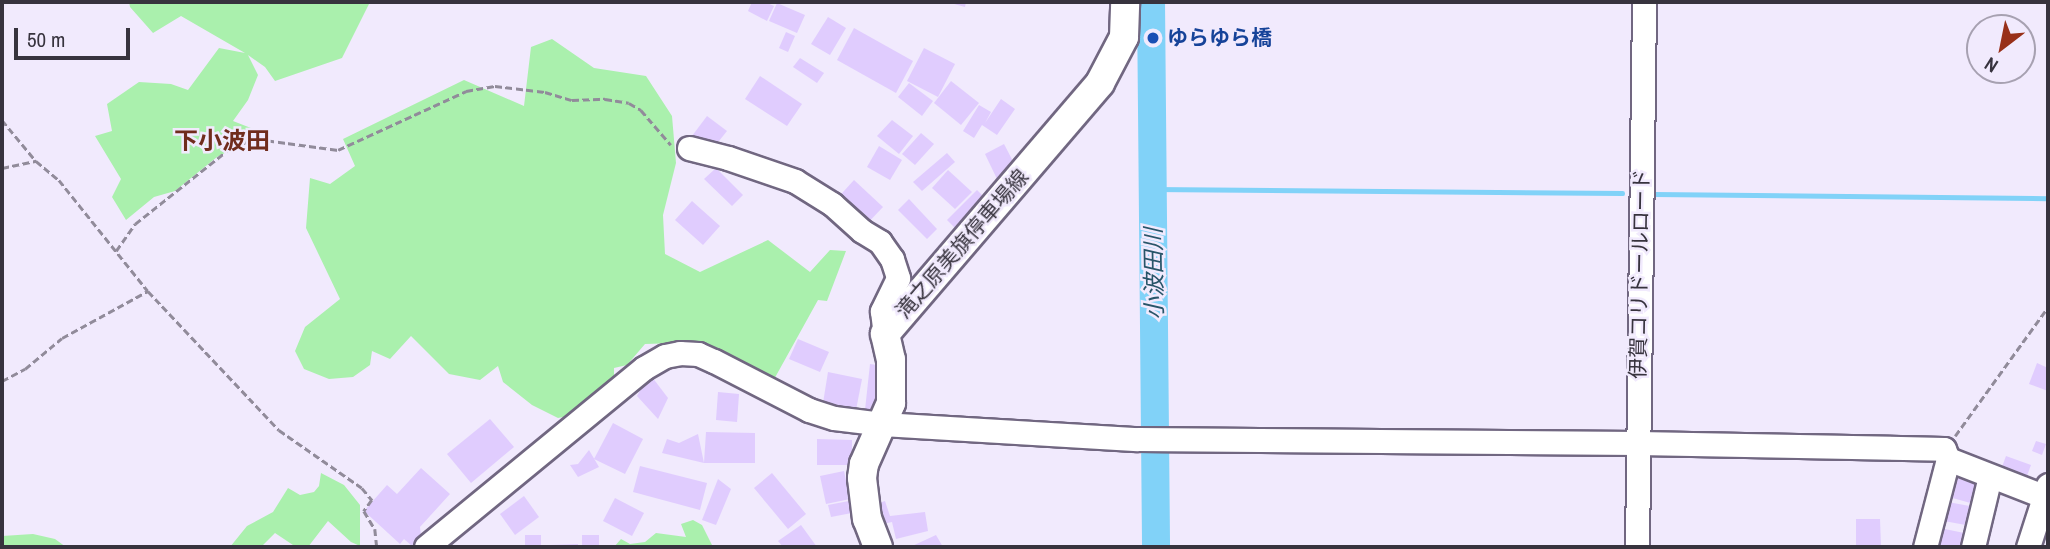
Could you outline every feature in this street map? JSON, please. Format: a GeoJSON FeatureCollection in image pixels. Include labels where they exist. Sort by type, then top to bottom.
{"type":"FeatureCollection","features":[{"type":"Feature","properties":{"kind":"main road","name":"滝之原美旗停車場線"},"geometry":{"type":"LineString","coordinates":[[878,547],[867,520],[862,478],[864,464],[891,403],[893,383],[885,334],[1100,83],[1124,37],[1125,2]]}},
{"type":"Feature","properties":{"kind":"street","name":"伊賀コリドールロード"},"geometry":{"type":"LineString","coordinates":[[1637,547],[1644,2]]}},
{"type":"Feature","properties":{"kind":"street"},"geometry":{"type":"LineString","coordinates":[[689,148],[728,158],[762,172],[782,175],[832,204],[862,231],[880,242],[897,269],[898,278],[882,311],[885,334]]}},
{"type":"Feature","properties":{"kind":"street"},"geometry":{"type":"LineString","coordinates":[[426,547],[644,369],[665,356],[680,353],[698,355],[809,410],[834,418],[882,425],[1138,439],[1171,437],[1638,443],[1946,454],[1990,476],[2047,493],[2028,547]]}},
{"type":"Feature","properties":{"kind":"street"},"geometry":{"type":"LineString","coordinates":[[1925,547],[1946,454]]}},
{"type":"Feature","properties":{"kind":"street"},"geometry":{"type":"LineString","coordinates":[[1973,547],[1990,476]]}},
{"type":"Feature","properties":{"kind":"path"},"geometry":{"type":"LineString","coordinates":[[116,251],[135,224],[233,146],[257,139],[338,150],[466,90],[495,86],[545,92],[572,100],[605,99],[629,103],[641,110],[673,147],[689,148]]}},
{"type":"Feature","properties":{"kind":"path"},"geometry":{"type":"LineString","coordinates":[[2,120],[36,161],[59,180],[148,291],[279,430],[362,488],[372,500],[364,511],[375,529],[377,547]]}},
{"type":"Feature","properties":{"kind":"path"},"geometry":{"type":"LineString","coordinates":[[2,168],[36,161]]}},
{"type":"Feature","properties":{"kind":"path"},"geometry":{"type":"LineString","coordinates":[[2,381],[25,369],[61,338],[148,291]]}},
{"type":"Feature","properties":{"kind":"path"},"geometry":{"type":"LineString","coordinates":[[1946,454],[2048,307]]}},
{"type":"Feature","properties":{"kind":"green space"},"geometry":{"type":"Polygon","coordinates":[[[129,2],[370,2],[342,58],[275,81],[265,67],[248,55],[258,75],[248,100],[233,121],[264,133],[217,157],[175,191],[154,197],[126,220],[112,197],[121,179],[95,136],[112,131],[107,104],[139,82],[171,84],[188,90],[219,48],[245,53],[181,16],[153,33],[130,7],[129,2]]]}},
{"type":"Feature","properties":{"kind":"green space"},"geometry":{"type":"Polygon","coordinates":[[[552,39],[594,68],[646,76],[672,116],[676,163],[663,215],[665,254],[700,272],[768,240],[810,272],[830,250],[846,251],[827,301],[818,300],[772,383],[753,390],[727,381],[678,343],[645,344],[627,365],[614,368],[614,383],[578,414],[558,418],[532,405],[503,382],[498,366],[480,380],[449,374],[411,336],[390,359],[372,351],[370,365],[353,377],[329,379],[304,369],[295,351],[305,327],[340,299],[306,228],[310,178],[330,184],[355,166],[343,139],[464,80],[524,106],[531,47],[552,39]]]}},
{"type":"Feature","properties":{"kind":"green space"},"geometry":{"type":"Polygon","coordinates":[[[321,473],[344,485],[360,505],[360,546],[351,542],[328,521],[308,547],[296,547],[275,533],[261,547],[230,547],[247,526],[273,512],[288,488],[300,495],[314,492],[319,486],[321,473]]]}},
{"type":"Feature","properties":{"kind":"green space"},"geometry":{"type":"Polygon","coordinates":[[[693,520],[702,525],[713,547],[614,547],[621,539],[630,544],[645,542],[656,533],[686,537],[681,524],[693,520]]]}},
{"type":"Feature","properties":{"kind":"green space"},"geometry":{"type":"Polygon","coordinates":[[[33,534],[55,539],[66,547],[2,547],[2,536],[33,534]]]}},
{"type":"Feature","properties":{"kind":"building"},"geometry":{"type":"Polygon","coordinates":[[[752,2],[765,2],[774,6],[767,21],[748,11],[752,2]]]}},
{"type":"Feature","properties":{"kind":"building"},"geometry":{"type":"Polygon","coordinates":[[[947,2],[966,2],[965,7],[947,2]]]}},
{"type":"Feature","properties":{"kind":"building"},"geometry":{"type":"Polygon","coordinates":[[[777,3],[805,15],[797,33],[769,21],[777,3]]]}},
{"type":"Feature","properties":{"kind":"building"},"geometry":{"type":"Polygon","coordinates":[[[828,17],[846,28],[830,55],[811,44],[828,17]]]}},
{"type":"Feature","properties":{"kind":"building"},"geometry":{"type":"Polygon","coordinates":[[[854,28],[913,61],[896,93],[837,60],[854,28]]]}},
{"type":"Feature","properties":{"kind":"building"},"geometry":{"type":"Polygon","coordinates":[[[786,32],[795,36],[788,52],[779,48],[786,32]]]}},
{"type":"Feature","properties":{"kind":"building"},"geometry":{"type":"Polygon","coordinates":[[[924,48],[955,64],[938,97],[907,81],[924,48]]]}},
{"type":"Feature","properties":{"kind":"building"},"geometry":{"type":"Polygon","coordinates":[[[800,58],[824,73],[817,83],[793,67],[800,58]]]}},
{"type":"Feature","properties":{"kind":"building"},"geometry":{"type":"Polygon","coordinates":[[[760,76],[802,104],[787,126],[745,99],[760,76]]]}},
{"type":"Feature","properties":{"kind":"building"},"geometry":{"type":"Polygon","coordinates":[[[951,81],[979,103],[961,125],[934,103],[951,81]]]}},
{"type":"Feature","properties":{"kind":"building"},"geometry":{"type":"Polygon","coordinates":[[[909,83],[933,101],[922,116],[898,97],[909,83]]]}},
{"type":"Feature","properties":{"kind":"building"},"geometry":{"type":"Polygon","coordinates":[[[1001,99],[1015,109],[997,135],[982,125],[974,138],[963,131],[979,105],[991,112],[985,123],[1001,99]]]}},
{"type":"Feature","properties":{"kind":"building"},"geometry":{"type":"Polygon","coordinates":[[[707,116],[727,131],[711,151],[692,136],[707,116]]]}},
{"type":"Feature","properties":{"kind":"building"},"geometry":{"type":"Polygon","coordinates":[[[892,120],[913,136],[899,154],[877,136],[892,120]]]}},
{"type":"Feature","properties":{"kind":"building"},"geometry":{"type":"Polygon","coordinates":[[[921,133],[934,144],[915,165],[902,154],[921,133]]]}},
{"type":"Feature","properties":{"kind":"building"},"geometry":{"type":"Polygon","coordinates":[[[1004,144],[1017,169],[997,179],[985,154],[1004,144]]]}},
{"type":"Feature","properties":{"kind":"building"},"geometry":{"type":"Polygon","coordinates":[[[879,146],[902,160],[890,180],[867,167],[879,146]]]}},
{"type":"Feature","properties":{"kind":"building"},"geometry":{"type":"Polygon","coordinates":[[[947,153],[955,162],[922,191],[913,182],[947,153]]]}},
{"type":"Feature","properties":{"kind":"building"},"geometry":{"type":"Polygon","coordinates":[[[716,168],[743,195],[732,206],[704,179],[716,168]]]}},
{"type":"Feature","properties":{"kind":"building"},"geometry":{"type":"Polygon","coordinates":[[[948,170],[972,192],[955,209],[932,188],[948,170]]]}},
{"type":"Feature","properties":{"kind":"building"},"geometry":{"type":"Polygon","coordinates":[[[854,180],[883,207],[862,229],[834,202],[854,180]]]}},
{"type":"Feature","properties":{"kind":"building"},"geometry":{"type":"Polygon","coordinates":[[[977,190],[990,203],[960,233],[947,220],[977,190]]]}},
{"type":"Feature","properties":{"kind":"building"},"geometry":{"type":"Polygon","coordinates":[[[909,199],[937,229],[927,239],[898,210],[909,199]]]}},
{"type":"Feature","properties":{"kind":"building"},"geometry":{"type":"Polygon","coordinates":[[[692,201],[720,226],[703,245],[675,220],[692,201]]]}},
{"type":"Feature","properties":{"kind":"building"},"geometry":{"type":"Polygon","coordinates":[[[798,339],[829,352],[820,372],[789,359],[798,339]]]}},
{"type":"Feature","properties":{"kind":"building"},"geometry":{"type":"Polygon","coordinates":[[[2037,363],[2048,368],[2048,391],[2029,384],[2037,363]]]}},
{"type":"Feature","properties":{"kind":"building"},"geometry":{"type":"Polygon","coordinates":[[[870,364],[885,366],[880,412],[865,410],[870,364]]]}},
{"type":"Feature","properties":{"kind":"building"},"geometry":{"type":"Polygon","coordinates":[[[828,372],[862,379],[856,410],[823,403],[828,372]]]}},
{"type":"Feature","properties":{"kind":"building"},"geometry":{"type":"Polygon","coordinates":[[[649,373],[668,398],[658,419],[637,396],[649,373]]]}},
{"type":"Feature","properties":{"kind":"building"},"geometry":{"type":"Polygon","coordinates":[[[718,392],[739,394],[737,422],[716,420],[718,392]]]}},
{"type":"Feature","properties":{"kind":"building"},"geometry":{"type":"Polygon","coordinates":[[[490,419],[514,447],[471,483],[447,454],[490,419]]]}},
{"type":"Feature","properties":{"kind":"building"},"geometry":{"type":"Polygon","coordinates":[[[613,423],[643,439],[625,474],[594,459],[613,423]]]}},
{"type":"Feature","properties":{"kind":"building"},"geometry":{"type":"Polygon","coordinates":[[[706,432],[755,433],[755,463],[704,463],[706,432]]]}},
{"type":"Feature","properties":{"kind":"building"},"geometry":{"type":"Polygon","coordinates":[[[698,434],[704,463],[662,453],[667,439],[679,443],[698,434]]]}},
{"type":"Feature","properties":{"kind":"building"},"geometry":{"type":"Polygon","coordinates":[[[817,439],[852,440],[852,465],[817,465],[817,439]]]}},
{"type":"Feature","properties":{"kind":"building"},"geometry":{"type":"Polygon","coordinates":[[[2036,441],[2046,444],[2042,455],[2032,451],[2036,441]]]}},
{"type":"Feature","properties":{"kind":"building"},"geometry":{"type":"Polygon","coordinates":[[[589,450],[599,467],[578,477],[570,465],[578,464],[589,450]]]}},
{"type":"Feature","properties":{"kind":"building"},"geometry":{"type":"Polygon","coordinates":[[[2006,456],[2031,465],[2024,484],[1999,475],[2006,456]]]}},
{"type":"Feature","properties":{"kind":"building"},"geometry":{"type":"Polygon","coordinates":[[[640,466],[707,483],[700,510],[633,492],[640,466]]]}},
{"type":"Feature","properties":{"kind":"building"},"geometry":{"type":"Polygon","coordinates":[[[421,468],[450,494],[420,527],[421,536],[412,546],[404,539],[400,544],[364,511],[387,485],[397,494],[421,468]]]}},
{"type":"Feature","properties":{"kind":"building"},"geometry":{"type":"Polygon","coordinates":[[[844,471],[850,499],[826,504],[820,476],[844,471]]]}},
{"type":"Feature","properties":{"kind":"building"},"geometry":{"type":"Polygon","coordinates":[[[772,473],[806,514],[788,529],[754,488],[772,473]]]}},
{"type":"Feature","properties":{"kind":"building"},"geometry":{"type":"Polygon","coordinates":[[[1955,476],[1980,483],[1974,504],[1949,497],[1955,476]]]}},
{"type":"Feature","properties":{"kind":"building"},"geometry":{"type":"Polygon","coordinates":[[[718,479],[731,489],[716,525],[702,520],[718,479]]]}},
{"type":"Feature","properties":{"kind":"building"},"geometry":{"type":"Polygon","coordinates":[[[524,496],[539,517],[515,535],[500,514],[524,496]]]}},
{"type":"Feature","properties":{"kind":"building"},"geometry":{"type":"Polygon","coordinates":[[[615,498],[644,513],[632,536],[603,521],[615,498]]]}},
{"type":"Feature","properties":{"kind":"building"},"geometry":{"type":"Polygon","coordinates":[[[854,500],[857,512],[831,517],[828,505],[854,500]]]}},
{"type":"Feature","properties":{"kind":"building"},"geometry":{"type":"Polygon","coordinates":[[[885,501],[890,516],[925,512],[928,531],[896,539],[892,522],[878,525],[873,505],[885,501]]]}},
{"type":"Feature","properties":{"kind":"building"},"geometry":{"type":"Polygon","coordinates":[[[1948,502],[1975,507],[1971,526],[1944,521],[1948,502]]]}},
{"type":"Feature","properties":{"kind":"building"},"geometry":{"type":"Polygon","coordinates":[[[1856,519],[1880,519],[1881,547],[1856,547],[1856,519]]]}},
{"type":"Feature","properties":{"kind":"building"},"geometry":{"type":"Polygon","coordinates":[[[801,525],[817,547],[783,547],[778,541],[801,525]]]}},
{"type":"Feature","properties":{"kind":"building"},"geometry":{"type":"Polygon","coordinates":[[[1935,527],[1969,534],[1966,547],[1931,547],[1935,527]]]}},
{"type":"Feature","properties":{"kind":"building"},"geometry":{"type":"Polygon","coordinates":[[[525,535],[541,535],[541,547],[525,547],[525,535]]]}},
{"type":"Feature","properties":{"kind":"building"},"geometry":{"type":"Polygon","coordinates":[[[582,535],[599,535],[599,547],[582,547],[582,535]]]}},
{"type":"Feature","properties":{"kind":"building"},"geometry":{"type":"Polygon","coordinates":[[[936,535],[943,547],[910,547],[936,535]]]}},
{"type":"Feature","properties":{"kind":"building"},"geometry":{"type":"Polygon","coordinates":[[[578,544],[578,547],[549,547],[549,545],[578,544]]]}},
{"type":"Feature","properties":{"kind":"waterway","name":"小波田川"},"geometry":{"type":"LineString","coordinates":[[1151,2],[1156,547]]}},
{"type":"Feature","properties":{"kind":"waterway"},"geometry":{"type":"LineString","coordinates":[[1152,189],[1622,193]]}},
{"type":"Feature","properties":{"kind":"waterway"},"geometry":{"type":"LineString","coordinates":[[1654,194],[2048,198]]}},
{"type":"Feature","properties":{"kind":"place","name":"ゆらゆら橋"},"geometry":{"type":"Point","coordinates":[1153,38]}},
{"type":"Feature","properties":{"kind":"district","name":"下小波田"},"geometry":{"type":"Point","coordinates":[222,141]}}]}
